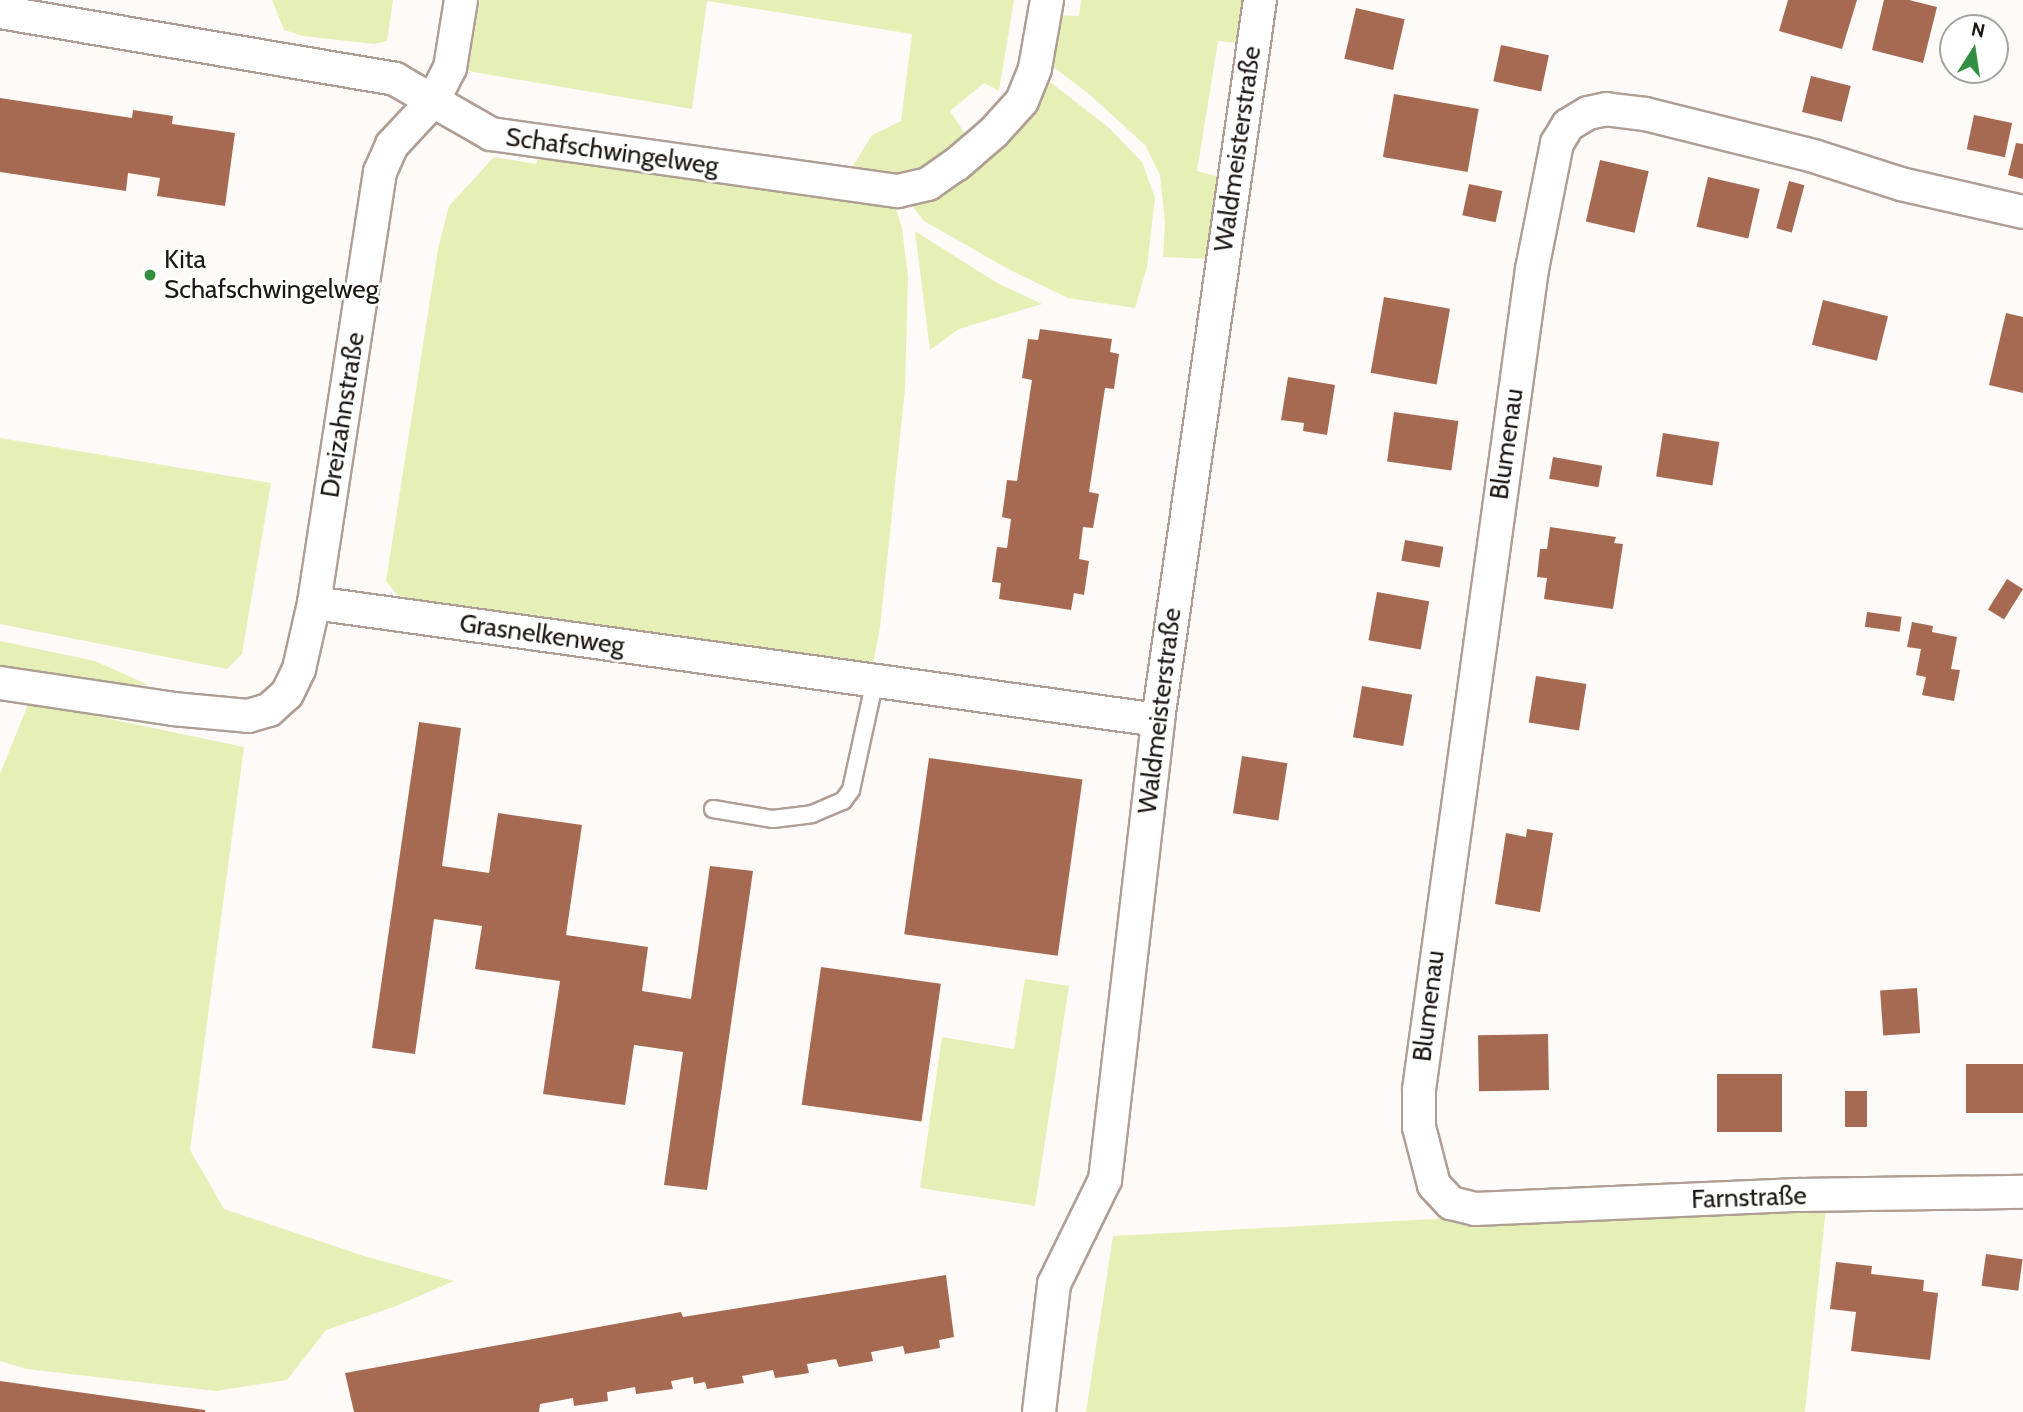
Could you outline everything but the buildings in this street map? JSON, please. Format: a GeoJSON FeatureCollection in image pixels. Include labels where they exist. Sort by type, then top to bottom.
{"type":"FeatureCollection","features":[{"type":"Feature","properties":{"kind":"street","name":"Dreizahnstraße"},"geometry":{"type":"LineString","coordinates":[[314,603],[380,172],[391,145],[433,101],[450,68],[461,0]]}},
{"type":"Feature","properties":{"kind":"street","name":"Schafschwingelweg"},"geometry":{"type":"LineString","coordinates":[[0,12],[395,79],[491,134],[878,191],[911,190],[928,184],[957,164],[993,133],[1022,101],[1035,68],[1047,0]]}},
{"type":"Feature","properties":{"kind":"street","name":"Waldmeisterstraße"},"geometry":{"type":"LineString","coordinates":[[1039,1412],[1054,1284],[1105,1180],[1158,720],[1260,0]]}},
{"type":"Feature","properties":{"kind":"street","name":"Blumenau"},"geometry":{"type":"LineString","coordinates":[[1475,1209],[1451,1203],[1434,1185],[1419,1127],[1419,1090],[1532,269],[1557,144],[1568,125],[1588,113],[1607,109],[1645,114],[1814,156],[1901,184],[2023,212]]}},
{"type":"Feature","properties":{"kind":"street","name":"Grasnelkenweg"},"geometry":{"type":"LineString","coordinates":[[314,603],[1158,720]]}},
{"type":"Feature","properties":{"kind":"street"},"geometry":{"type":"LineString","coordinates":[[0,683],[173,709],[257,715],[278,704],[294,684],[314,603]]}},
{"type":"Feature","properties":{"kind":"street","name":"Farnstraße"},"geometry":{"type":"LineString","coordinates":[[1475,1209],[1799,1195],[2023,1192]]}},
{"type":"Feature","properties":{"kind":"lane"},"geometry":{"type":"LineString","coordinates":[[713,809],[773,819],[811,814],[843,801],[850,790],[875,680]]}},
{"type":"Feature","properties":{"kind":"green space"},"geometry":{"type":"Polygon","coordinates":[[[272,0],[393,0],[387,41],[374,44],[303,36],[284,30],[272,0]]]}},
{"type":"Feature","properties":{"kind":"green space"},"geometry":{"type":"Polygon","coordinates":[[[480,0],[1014,0],[999,91],[984,83],[950,111],[967,137],[916,174],[882,176],[853,166],[872,135],[901,121],[912,34],[707,1],[692,109],[468,71],[480,0]]]}},
{"type":"Feature","properties":{"kind":"green space"},"geometry":{"type":"Polygon","coordinates":[[[1081,0],[1245,0],[1239,43],[1218,41],[1197,171],[1220,177],[1210,259],[1163,257],[1165,222],[1160,175],[1145,145],[1089,94],[1043,59],[1054,15],[1079,16],[1081,0]]]}},
{"type":"Feature","properties":{"kind":"green space"},"geometry":{"type":"Polygon","coordinates":[[[1041,75],[1108,127],[1142,162],[1155,198],[1147,267],[1135,308],[1068,298],[1010,270],[924,221],[910,203],[1041,75]]]}},
{"type":"Feature","properties":{"kind":"green space"},"geometry":{"type":"Polygon","coordinates":[[[539,154],[895,206],[902,228],[908,277],[905,389],[880,628],[872,669],[412,602],[397,595],[386,581],[438,249],[449,206],[494,157],[536,164],[539,154]]]}},
{"type":"Feature","properties":{"kind":"green space"},"geometry":{"type":"Polygon","coordinates":[[[915,231],[997,283],[1042,304],[959,329],[930,350],[915,231]]]}},
{"type":"Feature","properties":{"kind":"green space"},"geometry":{"type":"Polygon","coordinates":[[[0,438],[271,483],[242,654],[227,669],[0,624],[0,438]]]}},
{"type":"Feature","properties":{"kind":"green space"},"geometry":{"type":"Polygon","coordinates":[[[0,641],[95,661],[149,685],[95,683],[0,667],[0,641]]]}},
{"type":"Feature","properties":{"kind":"green space"},"geometry":{"type":"Polygon","coordinates":[[[29,702],[244,747],[190,1150],[224,1209],[364,1256],[454,1281],[396,1306],[326,1330],[287,1380],[216,1391],[27,1369],[0,1361],[0,774],[29,702]]]}},
{"type":"Feature","properties":{"kind":"green space"},"geometry":{"type":"Polygon","coordinates":[[[1025,979],[1069,986],[1035,1206],[920,1188],[942,1037],[1014,1049],[1025,979]]]}},
{"type":"Feature","properties":{"kind":"green space"},"geometry":{"type":"Polygon","coordinates":[[[1827,1198],[1805,1412],[1086,1412],[1113,1236],[1827,1198]]]}},
{"type":"Feature","properties":{"kind":"place","name":"Kita Schafschwingelweg"},"geometry":{"type":"Point","coordinates":[150,275]}}]}
